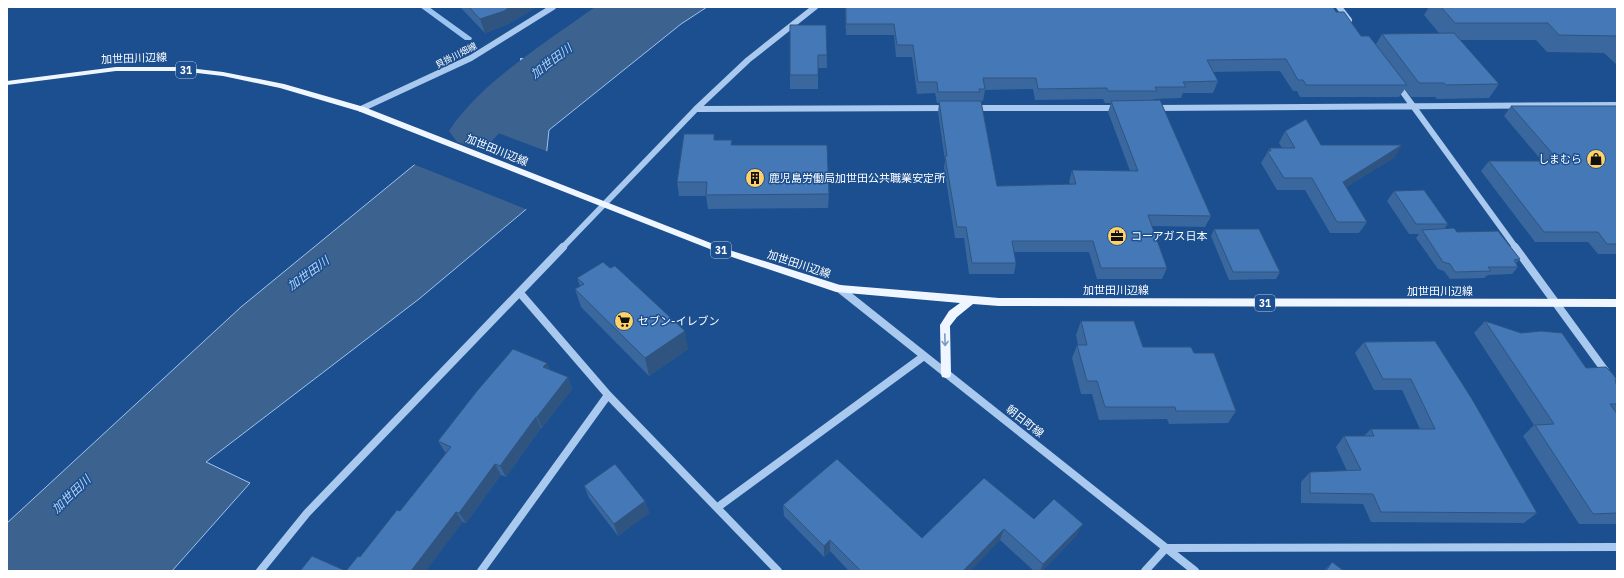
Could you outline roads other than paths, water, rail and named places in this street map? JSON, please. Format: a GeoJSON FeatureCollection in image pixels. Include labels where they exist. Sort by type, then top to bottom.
{"type":"FeatureCollection","features":[{"type":"Feature","properties":{"kind":"main road","name":"加世田川辺線"},"geometry":{"type":"LineString","coordinates":[[7,82],[116,69],[180,69],[223,74],[274,84],[361,109],[723,251],[840,289],[1000,302],[1617,303]]}},
{"type":"Feature","properties":{"kind":"main road"},"geometry":{"type":"LineString","coordinates":[[946,374],[944,325],[953,314],[972,299]]}},
{"type":"Feature","properties":{"kind":"street","name":"貝掛川畑線"},"geometry":{"type":"LineString","coordinates":[[361,109],[471,58],[553,7]]}},
{"type":"Feature","properties":{"kind":"street"},"geometry":{"type":"LineString","coordinates":[[260,571],[307,513],[696,109],[748,60],[815,7]]}},
{"type":"Feature","properties":{"kind":"street"},"geometry":{"type":"LineString","coordinates":[[1339,7],[1353,26]]}},
{"type":"Feature","properties":{"kind":"street"},"geometry":{"type":"LineString","coordinates":[[1390,76],[1558,304],[1617,387]]}},
{"type":"Feature","properties":{"kind":"street"},"geometry":{"type":"LineString","coordinates":[[1151,108],[1414,108],[1617,105]]}},
{"type":"Feature","properties":{"kind":"street"},"geometry":{"type":"LineString","coordinates":[[696,109],[951,108]]}},
{"type":"Feature","properties":{"kind":"street"},"geometry":{"type":"LineString","coordinates":[[967,108],[1127,108]]}},
{"type":"Feature","properties":{"kind":"street","name":"朝日町線"},"geometry":{"type":"LineString","coordinates":[[840,289],[1195,571]]}},
{"type":"Feature","properties":{"kind":"street"},"geometry":{"type":"LineString","coordinates":[[520,293],[608,395],[718,507],[778,571]]}},
{"type":"Feature","properties":{"kind":"street"},"geometry":{"type":"LineString","coordinates":[[718,507],[924,356]]}},
{"type":"Feature","properties":{"kind":"street"},"geometry":{"type":"LineString","coordinates":[[481,571],[608,395]]}},
{"type":"Feature","properties":{"kind":"street"},"geometry":{"type":"LineString","coordinates":[[1145,571],[1166,548],[1617,547]]}},
{"type":"Feature","properties":{"kind":"water"},"geometry":{"type":"Polygon","coordinates":[[[635,7],[707,7],[681,24],[549,130],[542,196],[419,299],[206,462],[250,483],[172,571],[7,571],[7,523],[241,307],[491,102],[635,7]]]}},
{"type":"Feature","properties":{"kind":"waterway"},"geometry":{"type":"LineString","coordinates":[[424,7],[468,38]]}},
{"type":"Feature","properties":{"kind":"waterway","name":"加世田川"},"geometry":{"type":"LineString","coordinates":[[474,131],[510,92],[622,7]]}},
{"type":"Feature","properties":{"kind":"waterway"},"geometry":{"type":"LineString","coordinates":[[523,60],[542,68]]}},
{"type":"Feature","properties":{"kind":"place","name":"しまむら"},"geometry":{"type":"Point","coordinates":[1596,159]}},
{"type":"Feature","properties":{"kind":"place","name":"鹿児島労働局加世田公共職業安定所"},"geometry":{"type":"Point","coordinates":[755,178]}},
{"type":"Feature","properties":{"kind":"place","name":"コーアガス日本"},"geometry":{"type":"Point","coordinates":[1117,236]}},
{"type":"Feature","properties":{"kind":"place","name":"セブン-イレブン"},"geometry":{"type":"Point","coordinates":[624,321]}}]}
